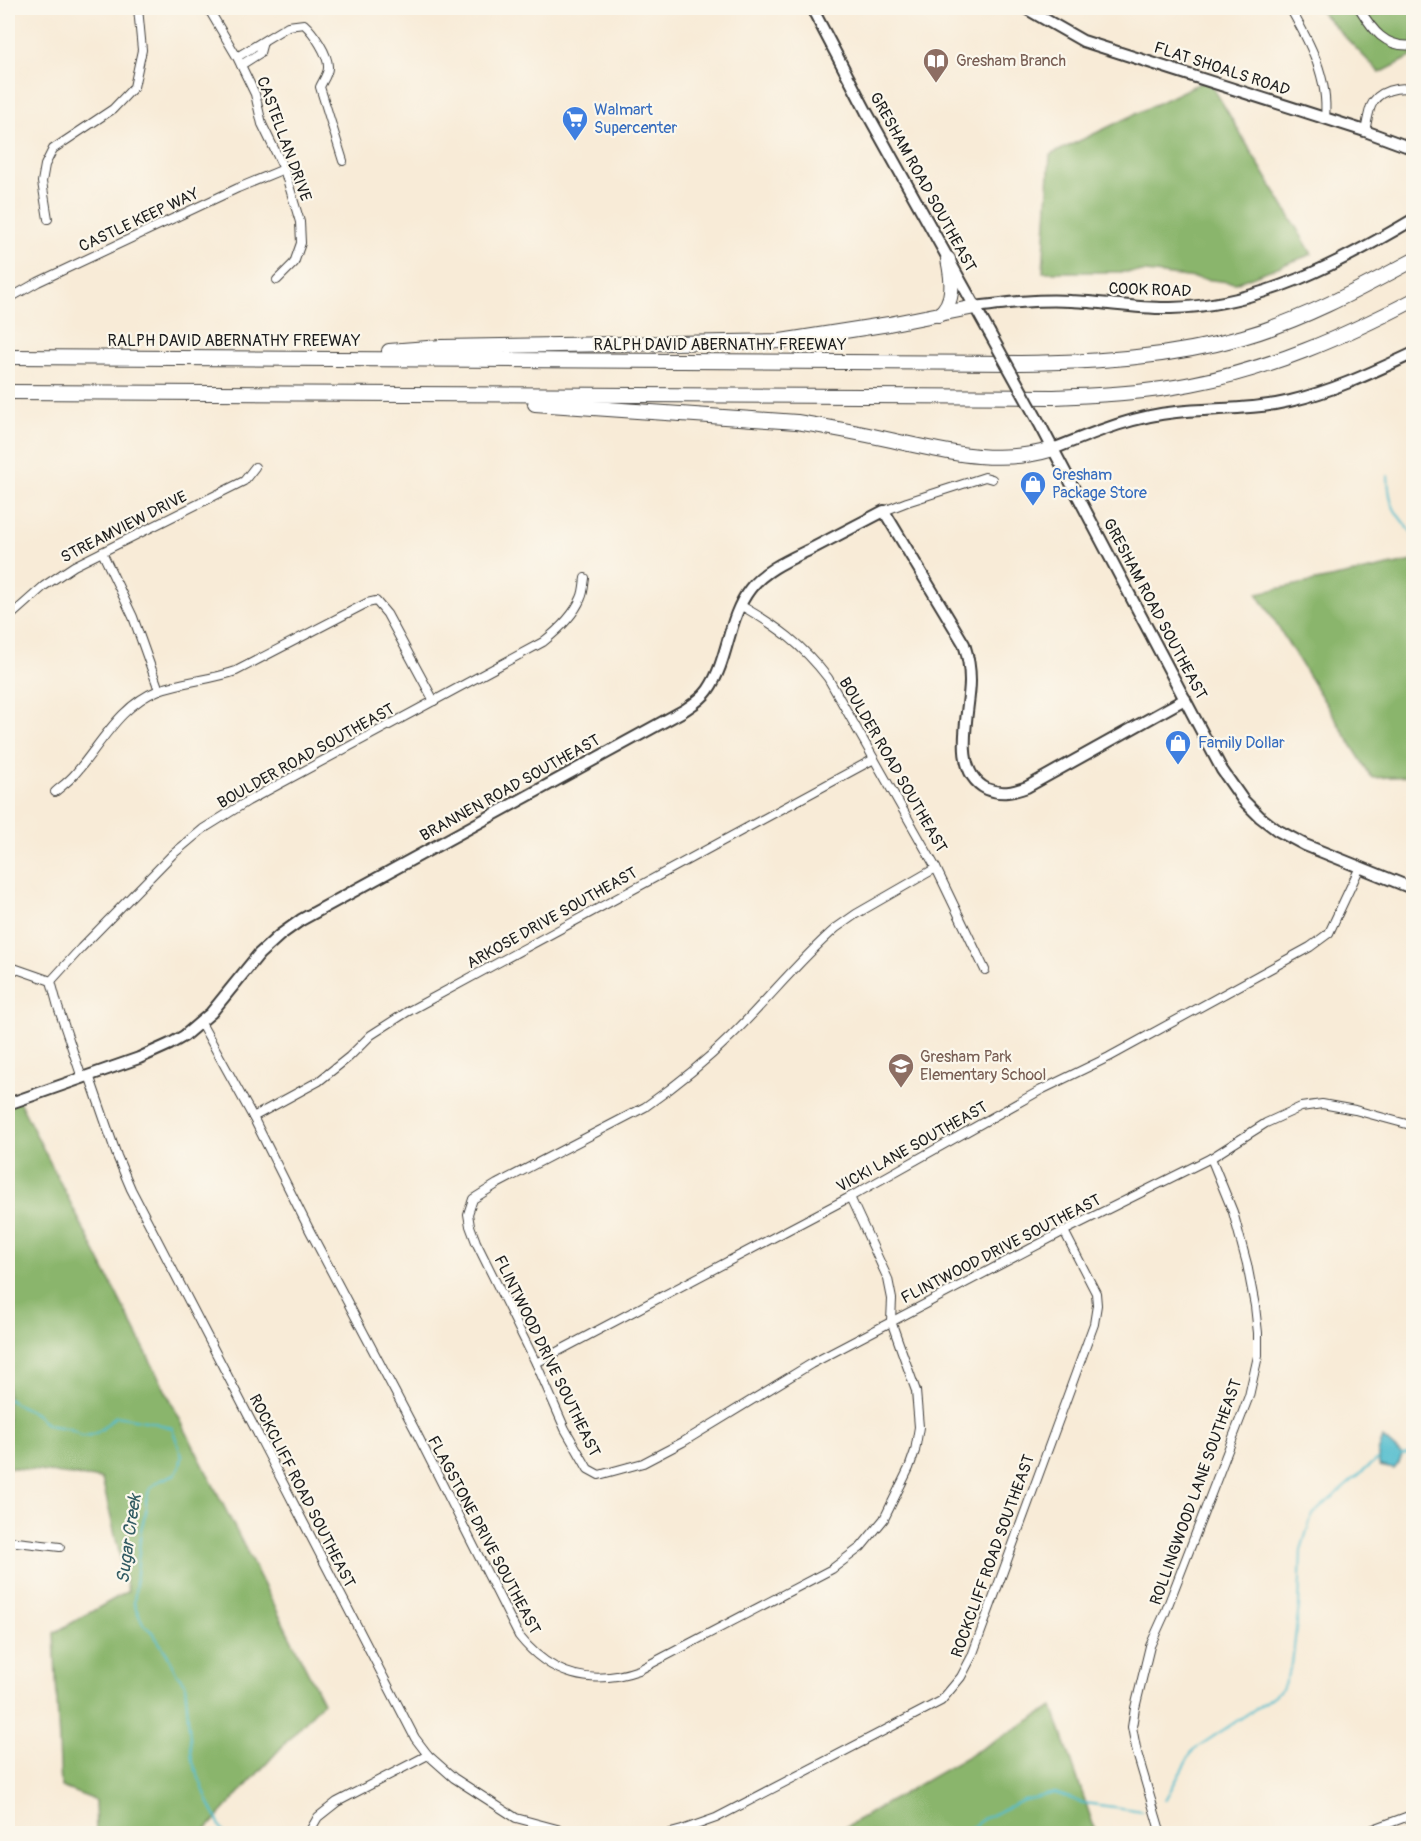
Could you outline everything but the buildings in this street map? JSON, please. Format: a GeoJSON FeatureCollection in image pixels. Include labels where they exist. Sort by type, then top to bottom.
{"type":"FeatureCollection","features":[{"type":"Feature","properties":{"kind":"highway"},"geometry":{"type":"LineString","coordinates":[[937,315],[946,309],[950,300],[948,259]]}},
{"type":"Feature","properties":{"kind":"highway","name":"RALPH DAVID ABERNATHY FREEWAY"},"geometry":{"type":"LineString","coordinates":[[8,357],[1009,363],[1102,361],[1172,353],[1244,337],[1341,299],[1413,260]]}},
{"type":"Feature","properties":{"kind":"highway"},"geometry":{"type":"LineString","coordinates":[[8,392],[1054,397],[1123,393],[1192,384],[1275,362],[1326,343],[1413,300]]}},
{"type":"Feature","properties":{"kind":"highway"},"geometry":{"type":"LineString","coordinates":[[298,358],[441,347],[782,341],[975,307]]}},
{"type":"Feature","properties":{"kind":"highway"},"geometry":{"type":"LineString","coordinates":[[392,394],[797,422],[989,458],[1020,457],[1053,449]]}},
{"type":"Feature","properties":{"kind":"street"},"geometry":{"type":"LineString","coordinates":[[48,219],[42,182],[45,165],[53,149],[113,109],[134,87],[142,50],[138,8]]}},
{"type":"Feature","properties":{"kind":"street","name":"CASTELLAN DRIVE"},"geometry":{"type":"LineString","coordinates":[[208,8],[255,94],[262,124],[284,169],[300,222],[301,243],[294,263],[277,280]]}},
{"type":"Feature","properties":{"kind":"street","name":"GRESHAM ROAD SOUTHEAST"},"geometry":{"type":"LineString","coordinates":[[812,8],[861,102],[1042,428],[1228,781],[1251,809],[1277,830],[1305,845],[1413,889]]}},
{"type":"Feature","properties":{"kind":"street","name":"FLAT SHOALS ROAD"},"geometry":{"type":"LineString","coordinates":[[1025,8],[1083,41],[1365,131],[1413,149]]}},
{"type":"Feature","properties":{"kind":"street"},"geometry":{"type":"LineString","coordinates":[[1290,8],[1315,55],[1326,102],[1324,118]]}},
{"type":"Feature","properties":{"kind":"street"},"geometry":{"type":"LineString","coordinates":[[1359,8],[1370,26],[1383,40],[1407,46],[1413,45]]}},
{"type":"Feature","properties":{"kind":"street"},"geometry":{"type":"LineString","coordinates":[[239,61],[260,53],[263,42],[288,26],[304,24],[312,31],[325,55],[328,68],[320,87],[343,161]]}},
{"type":"Feature","properties":{"kind":"street"},"geometry":{"type":"LineString","coordinates":[[1365,131],[1371,105],[1376,99],[1390,90],[1399,88],[1413,90]]}},
{"type":"Feature","properties":{"kind":"street","name":"CASTLE KEEP WAY"},"geometry":{"type":"LineString","coordinates":[[8,299],[38,282],[238,188],[284,169]]}},
{"type":"Feature","properties":{"kind":"street","name":"COOK ROAD"},"geometry":{"type":"LineString","coordinates":[[975,307],[1032,301],[1070,301],[1168,308],[1214,304],[1251,297],[1297,280],[1413,219]]}},
{"type":"Feature","properties":{"kind":"street"},"geometry":{"type":"LineString","coordinates":[[1053,449],[1108,428],[1156,414],[1250,408],[1289,401],[1339,387],[1413,353]]}},
{"type":"Feature","properties":{"kind":"street","name":"STREAMVIEW DRIVE"},"geometry":{"type":"LineString","coordinates":[[8,618],[44,586],[74,566],[244,481],[255,467]]}},
{"type":"Feature","properties":{"kind":"street","name":"BRANNEN ROAD SOUTHEAST"},"geometry":{"type":"LineString","coordinates":[[8,1104],[156,1051],[183,1036],[201,1023],[259,954],[280,934],[301,920],[696,702],[715,679],[740,605],[750,589],[774,569],[907,501],[985,477],[992,479]]}},
{"type":"Feature","properties":{"kind":"street"},"geometry":{"type":"LineString","coordinates":[[884,511],[964,644],[968,657],[970,680],[965,746],[966,764],[975,779],[984,787],[995,792],[1010,793],[1027,787],[1185,699]]}},
{"type":"Feature","properties":{"kind":"street"},"geometry":{"type":"LineString","coordinates":[[102,552],[133,617],[159,690]]}},
{"type":"Feature","properties":{"kind":"street","name":"BOULDER ROAD SOUTHEAST"},"geometry":{"type":"LineString","coordinates":[[51,981],[172,855],[203,829],[249,801],[543,642],[568,618],[581,598],[585,578]]}},
{"type":"Feature","properties":{"kind":"street"},"geometry":{"type":"LineString","coordinates":[[55,792],[74,776],[121,715],[141,700],[159,690],[217,678],[236,671],[377,597],[434,701]]}},
{"type":"Feature","properties":{"kind":"street","name":"BOULDER ROAD SOUTHEAST"},"geometry":{"type":"LineString","coordinates":[[740,605],[782,631],[819,666],[839,696],[936,868],[985,970]]}},
{"type":"Feature","properties":{"kind":"street","name":"ARKOSE DRIVE SOUTHEAST"},"geometry":{"type":"LineString","coordinates":[[253,1117],[319,1081],[349,1057],[371,1035],[407,1012],[874,759]]}},
{"type":"Feature","properties":{"kind":"street","name":"VICKI LANE SOUTHEAST"},"geometry":{"type":"LineString","coordinates":[[537,1363],[850,1197],[1041,1090],[1128,1047],[1310,947],[1329,933],[1360,867]]}},
{"type":"Feature","properties":{"kind":"street","name":"FLINTWOOD DRIVE SOUTHEAST"},"geometry":{"type":"LineString","coordinates":[[936,868],[836,928],[731,1036],[684,1079],[655,1100],[473,1199],[468,1214],[476,1242],[537,1363],[565,1429],[588,1469],[599,1475],[643,1462],[683,1442],[811,1364],[1064,1231],[1211,1158],[1266,1123],[1301,1107],[1322,1104],[1355,1110],[1413,1126]]}},
{"type":"Feature","properties":{"kind":"street"},"geometry":{"type":"LineString","coordinates":[[8,966],[51,981]]}},
{"type":"Feature","properties":{"kind":"street","name":"ROCKCLIFF ROAD SOUTHEAST"},"geometry":{"type":"LineString","coordinates":[[51,981],[58,1007],[130,1189],[415,1738],[428,1755],[454,1778],[516,1818],[572,1833],[581,1833]]}},
{"type":"Feature","properties":{"kind":"street","name":"FLAGSTONE DRIVE SOUTHEAST"},"geometry":{"type":"LineString","coordinates":[[201,1023],[253,1117],[519,1636],[546,1662],[567,1672],[591,1678],[603,1678],[621,1676],[639,1670],[832,1569],[852,1555],[869,1538],[890,1509],[915,1451],[919,1427],[916,1391],[891,1321],[892,1299],[888,1279],[850,1197]]}},
{"type":"Feature","properties":{"kind":"street","name":"ROLLINGWOOD LANE SOUTHEAST"},"geometry":{"type":"LineString","coordinates":[[1161,1833],[1137,1753],[1132,1727],[1135,1708],[1150,1646],[1166,1613],[1248,1396],[1257,1356],[1258,1333],[1247,1264],[1233,1212],[1211,1158]]}},
{"type":"Feature","properties":{"kind":"street","name":"ROCKCLIFF ROAD SOUTHEAST"},"geometry":{"type":"LineString","coordinates":[[666,1833],[716,1818],[898,1724],[941,1701],[961,1677],[972,1656],[1094,1324],[1096,1293],[1064,1231]]}},
{"type":"Feature","properties":{"kind":"street"},"geometry":{"type":"LineString","coordinates":[[1412,1485],[1413,1499]]}},
{"type":"Feature","properties":{"kind":"street"},"geometry":{"type":"LineString","coordinates":[[8,1541],[60,1547]]}},
{"type":"Feature","properties":{"kind":"street"},"geometry":{"type":"LineString","coordinates":[[308,1833],[318,1817],[337,1802],[428,1755]]}},
{"type":"Feature","properties":{"kind":"street"},"geometry":{"type":"LineString","coordinates":[[1360,1833],[1413,1814]]}},
{"type":"Feature","properties":{"kind":"green space"},"geometry":{"type":"Polygon","coordinates":[[[1317,8],[1413,8],[1413,56],[1380,73],[1317,8]]]}},
{"type":"Feature","properties":{"kind":"green space"},"geometry":{"type":"Polygon","coordinates":[[[1208,79],[1312,254],[1236,283],[1146,272],[1043,272],[1050,155],[1208,79]]]}},
{"type":"Feature","properties":{"kind":"green space"},"geometry":{"type":"Polygon","coordinates":[[[1413,561],[1413,776],[1372,778],[1257,593],[1413,561]]]}},
{"type":"Feature","properties":{"kind":"green space"},"geometry":{"type":"Polygon","coordinates":[[[18,1099],[323,1702],[203,1833],[96,1833],[95,1800],[61,1787],[54,1633],[128,1591],[102,1479],[8,1467],[8,1104],[18,1099]]]}},
{"type":"Feature","properties":{"kind":"green space"},"geometry":{"type":"Polygon","coordinates":[[[1053,1707],[1096,1833],[835,1833],[1053,1707]]]}},
{"type":"Feature","properties":{"kind":"water"},"geometry":{"type":"Polygon","coordinates":[[[1383,1438],[1402,1455],[1394,1469],[1380,1466],[1378,1462],[1378,1453],[1383,1438]]]}},
{"type":"Feature","properties":{"kind":"waterway"},"geometry":{"type":"LineString","coordinates":[[1388,476],[1391,502],[1414,535]]}},
{"type":"Feature","properties":{"kind":"waterway","name":"Sugar Creek"},"geometry":{"type":"LineString","coordinates":[[8,1399],[34,1413],[47,1424],[70,1429],[81,1436],[96,1433],[116,1416],[172,1428],[182,1456],[180,1466],[175,1474],[150,1488],[141,1529],[134,1604],[143,1624],[152,1632],[185,1684],[192,1760],[224,1834]]}},
{"type":"Feature","properties":{"kind":"waterway"},"geometry":{"type":"LineString","coordinates":[[1402,1455],[1414,1453]]}},
{"type":"Feature","properties":{"kind":"waterway"},"geometry":{"type":"LineString","coordinates":[[1165,1800],[1193,1750],[1282,1689],[1292,1664],[1299,1606],[1301,1550],[1312,1515],[1377,1459]]}},
{"type":"Feature","properties":{"kind":"waterway"},"geometry":{"type":"LineString","coordinates":[[963,1834],[983,1819],[1024,1800],[1055,1793],[1084,1803],[1143,1811]]}},
{"type":"Feature","properties":{"kind":"place","name":"Gresham Branch"},"geometry":{"type":"Point","coordinates":[936,84]}},
{"type":"Feature","properties":{"kind":"place","name":"Walmart Supercenter"},"geometry":{"type":"Point","coordinates":[575,142]}},
{"type":"Feature","properties":{"kind":"place","name":"Gresham Package Store"},"geometry":{"type":"Point","coordinates":[1033,507]}},
{"type":"Feature","properties":{"kind":"place","name":"Family Dollar"},"geometry":{"type":"Point","coordinates":[1178,766]}},
{"type":"Feature","properties":{"kind":"place","name":"Gresham Park Elementary School"},"geometry":{"type":"Point","coordinates":[901,1089]}}]}
